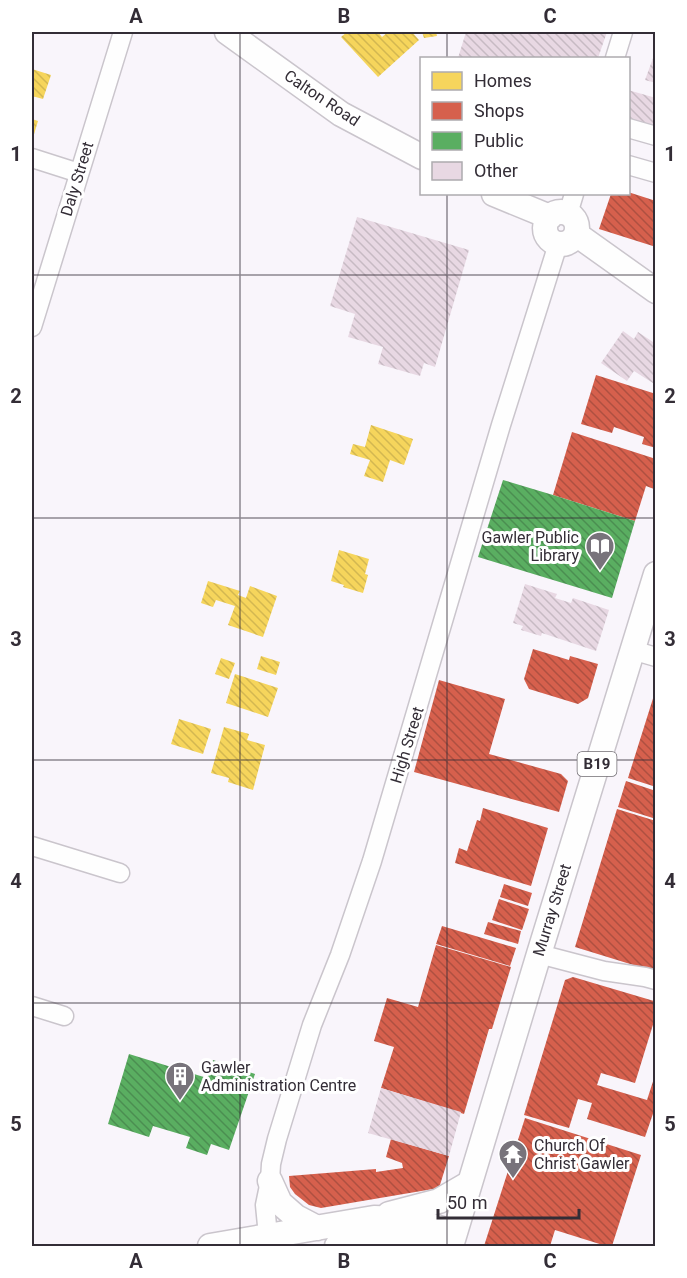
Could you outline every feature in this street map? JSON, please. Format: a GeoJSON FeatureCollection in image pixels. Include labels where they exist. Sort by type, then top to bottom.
{"type":"FeatureCollection","features":[{"type":"Feature","properties":{"kind":"main road","name":"Calton Road"},"geometry":{"type":"LineString","coordinates":[[227,32],[341,114],[420,156]]}},
{"type":"Feature","properties":{"kind":"main road"},"geometry":{"type":"LineString","coordinates":[[497,195],[565,221],[656,291]]}},
{"type":"Feature","properties":{"kind":"main road","name":"Murray Street"},"geometry":{"type":"LineString","coordinates":[[452,1242],[656,574]]}},
{"type":"Feature","properties":{"kind":"main road"},"geometry":{"type":"LineString","coordinates":[[270,1181],[280,1203],[296,1217],[317,1228]]}},
{"type":"Feature","properties":{"kind":"main road"},"geometry":{"type":"LineString","coordinates":[[210,1246],[268,1241],[317,1228],[374,1218],[439,1202],[470,1183]]}},
{"type":"Feature","properties":{"kind":"main road"},"geometry":{"type":"LineString","coordinates":[[374,1218],[402,1220],[436,1227],[452,1242]]}},
{"type":"Feature","properties":{"kind":"main road"},"geometry":{"type":"LineString","coordinates":[[337,1246],[397,1242],[413,1235],[452,1242]]}},
{"type":"Feature","properties":{"kind":"street","name":"Daly Street"},"geometry":{"type":"LineString","coordinates":[[32,327],[123,32]]}},
{"type":"Feature","properties":{"kind":"street"},"geometry":{"type":"LineString","coordinates":[[615,57],[623,32]]}},
{"type":"Feature","properties":{"kind":"street"},"geometry":{"type":"LineString","coordinates":[[630,129],[656,136]]}},
{"type":"Feature","properties":{"kind":"street"},"geometry":{"type":"LineString","coordinates":[[32,158],[79,173]]}},
{"type":"Feature","properties":{"kind":"street"},"geometry":{"type":"LineString","coordinates":[[630,166],[656,173]]}},
{"type":"Feature","properties":{"kind":"street","name":"High Street"},"geometry":{"type":"LineString","coordinates":[[268,1241],[265,1206],[277,1139],[312,1025],[340,955],[372,861],[501,425],[565,221]]}},
{"type":"Feature","properties":{"kind":"street"},"geometry":{"type":"LineString","coordinates":[[632,650],[656,657]]}},
{"type":"Feature","properties":{"kind":"street"},"geometry":{"type":"LineString","coordinates":[[32,846],[120,873]]}},
{"type":"Feature","properties":{"kind":"street"},"geometry":{"type":"LineString","coordinates":[[539,954],[603,971],[656,980]]}},
{"type":"Feature","properties":{"kind":"street"},"geometry":{"type":"LineString","coordinates":[[32,1006],[64,1016]]}},
{"type":"Feature","properties":{"kind":"building: Homes"},"geometry":{"type":"Polygon","coordinates":[[[347,32],[378,32],[382,37],[388,32],[412,32],[419,40],[378,77],[341,37],[347,32]]]}},
{"type":"Feature","properties":{"kind":"building: Homes"},"geometry":{"type":"Polygon","coordinates":[[[422,32],[436,32],[437,36],[424,38],[422,32]]]}},
{"type":"Feature","properties":{"kind":"building: Homes"},"geometry":{"type":"Polygon","coordinates":[[[32,69],[51,75],[43,99],[32,96],[32,69]]]}},
{"type":"Feature","properties":{"kind":"building: Homes"},"geometry":{"type":"Polygon","coordinates":[[[32,119],[38,121],[32,141],[32,119]]]}},
{"type":"Feature","properties":{"kind":"building: Homes"},"geometry":{"type":"Polygon","coordinates":[[[371,425],[413,439],[404,465],[390,460],[383,482],[364,476],[370,460],[350,454],[353,444],[365,447],[371,425]]]}},
{"type":"Feature","properties":{"kind":"building: Homes"},"geometry":{"type":"Polygon","coordinates":[[[339,550],[369,559],[363,593],[331,581],[339,550]]]}},
{"type":"Feature","properties":{"kind":"building: Homes"},"geometry":{"type":"Polygon","coordinates":[[[208,581],[240,591],[238,595],[246,598],[250,586],[277,596],[263,637],[228,625],[235,606],[216,600],[213,607],[201,603],[208,581]]]}},
{"type":"Feature","properties":{"kind":"building: Homes"},"geometry":{"type":"Polygon","coordinates":[[[261,656],[280,662],[276,675],[257,669],[261,656]]]}},
{"type":"Feature","properties":{"kind":"building: Homes"},"geometry":{"type":"Polygon","coordinates":[[[221,658],[235,663],[229,679],[215,674],[221,658]]]}},
{"type":"Feature","properties":{"kind":"building: Homes"},"geometry":{"type":"Polygon","coordinates":[[[235,674],[278,688],[268,717],[226,703],[235,674]]]}},
{"type":"Feature","properties":{"kind":"building: Homes"},"geometry":{"type":"Polygon","coordinates":[[[179,719],[211,729],[203,754],[171,744],[179,719]]]}},
{"type":"Feature","properties":{"kind":"building: Homes"},"geometry":{"type":"Polygon","coordinates":[[[224,727],[249,734],[247,740],[265,745],[253,790],[228,782],[229,778],[211,773],[224,727]]]}},
{"type":"Feature","properties":{"kind":"building: Shops"},"geometry":{"type":"Polygon","coordinates":[[[630,193],[656,201],[656,247],[599,229],[611,195],[630,195],[630,193]]]}},
{"type":"Feature","properties":{"kind":"building: Shops"},"geometry":{"type":"Polygon","coordinates":[[[596,375],[656,394],[656,448],[642,444],[644,437],[614,427],[612,433],[581,424],[596,375]]]}},
{"type":"Feature","properties":{"kind":"building: Shops"},"geometry":{"type":"Polygon","coordinates":[[[572,432],[656,459],[654,489],[646,486],[635,521],[553,495],[572,432]]]}},
{"type":"Feature","properties":{"kind":"building: Shops"},"geometry":{"type":"Polygon","coordinates":[[[533,649],[569,660],[570,656],[598,664],[588,698],[578,704],[529,689],[524,679],[533,649]]]}},
{"type":"Feature","properties":{"kind":"building: Shops"},"geometry":{"type":"Polygon","coordinates":[[[439,680],[505,699],[489,754],[561,774],[568,781],[559,812],[414,772],[439,680]]]}},
{"type":"Feature","properties":{"kind":"building: Shops"},"geometry":{"type":"Polygon","coordinates":[[[656,693],[656,787],[628,778],[656,693]]]}},
{"type":"Feature","properties":{"kind":"building: Shops"},"geometry":{"type":"Polygon","coordinates":[[[626,781],[656,791],[656,819],[618,807],[626,781]]]}},
{"type":"Feature","properties":{"kind":"building: Shops"},"geometry":{"type":"Polygon","coordinates":[[[483,808],[548,828],[531,886],[455,863],[459,848],[467,851],[483,808]]]}},
{"type":"Feature","properties":{"kind":"building: Shops"},"geometry":{"type":"Polygon","coordinates":[[[617,809],[656,821],[656,972],[575,947],[617,809]]]}},
{"type":"Feature","properties":{"kind":"building: Shops"},"geometry":{"type":"Polygon","coordinates":[[[504,884],[532,893],[528,906],[500,897],[504,884]]]}},
{"type":"Feature","properties":{"kind":"building: Shops"},"geometry":{"type":"Polygon","coordinates":[[[499,899],[529,909],[522,930],[492,920],[499,899]]]}},
{"type":"Feature","properties":{"kind":"building: Shops"},"geometry":{"type":"Polygon","coordinates":[[[488,922],[521,931],[518,944],[484,934],[488,922]]]}},
{"type":"Feature","properties":{"kind":"building: Shops"},"geometry":{"type":"Polygon","coordinates":[[[442,926],[516,948],[510,966],[436,944],[442,926]]]}},
{"type":"Feature","properties":{"kind":"building: Shops"},"geometry":{"type":"Polygon","coordinates":[[[436,945],[511,967],[492,1029],[489,1029],[464,1114],[381,1088],[394,1047],[374,1041],[387,998],[418,1007],[436,945]]]}},
{"type":"Feature","properties":{"kind":"building: Shops"},"geometry":{"type":"Polygon","coordinates":[[[573,977],[654,1001],[656,1004],[656,1015],[635,1083],[601,1073],[597,1085],[647,1100],[656,1072],[656,1105],[645,1137],[587,1119],[592,1103],[578,1099],[569,1128],[524,1115],[565,980],[573,977]]]}},
{"type":"Feature","properties":{"kind":"building: Shops"},"geometry":{"type":"Polygon","coordinates":[[[525,1118],[641,1155],[612,1246],[555,1230],[550,1246],[484,1246],[525,1118]]]}},
{"type":"Feature","properties":{"kind":"building: Shops"},"geometry":{"type":"Polygon","coordinates":[[[391,1139],[449,1156],[439,1188],[321,1208],[309,1205],[290,1187],[289,1176],[376,1169],[376,1172],[403,1168],[402,1163],[386,1157],[391,1139]]]}},
{"type":"Feature","properties":{"kind":"building: Public"},"geometry":{"type":"Polygon","coordinates":[[[503,480],[635,521],[612,598],[478,557],[503,480]]]}},
{"type":"Feature","properties":{"kind":"building: Public","name":"Gawler Administration Centre"},"geometry":{"type":"Polygon","coordinates":[[[129,1054],[207,1078],[213,1060],[255,1074],[229,1150],[211,1144],[207,1155],[186,1148],[190,1137],[153,1126],[149,1137],[108,1124],[129,1054]]]}},
{"type":"Feature","properties":{"kind":"building: Other"},"geometry":{"type":"Polygon","coordinates":[[[466,32],[607,32],[598,57],[458,57],[466,32]]]}},
{"type":"Feature","properties":{"kind":"building: Other"},"geometry":{"type":"Polygon","coordinates":[[[656,50],[656,83],[645,80],[656,50]]]}},
{"type":"Feature","properties":{"kind":"building: Other"},"geometry":{"type":"Polygon","coordinates":[[[630,91],[656,98],[656,131],[630,124],[630,91]]]}},
{"type":"Feature","properties":{"kind":"building: Other"},"geometry":{"type":"Polygon","coordinates":[[[357,217],[469,250],[435,367],[424,363],[420,376],[378,364],[383,347],[348,337],[355,314],[330,306],[357,217]]]}},
{"type":"Feature","properties":{"kind":"building: Other"},"geometry":{"type":"Polygon","coordinates":[[[623,331],[634,339],[638,332],[656,344],[656,385],[634,371],[627,381],[601,363],[623,331]]]}},
{"type":"Feature","properties":{"kind":"building: Other"},"geometry":{"type":"Polygon","coordinates":[[[525,584],[557,594],[555,598],[571,603],[573,598],[609,610],[596,651],[542,633],[541,636],[521,630],[523,626],[513,623],[525,584]]]}},
{"type":"Feature","properties":{"kind":"building: Other"},"geometry":{"type":"Polygon","coordinates":[[[381,1088],[461,1112],[449,1156],[368,1133],[381,1088]]]}},
{"type":"Feature","properties":{"kind":"place","name":"Gawler Public Library"},"geometry":{"type":"Point","coordinates":[600,572]}},
{"type":"Feature","properties":{"kind":"place","name":"Gawler Administration Centre"},"geometry":{"type":"Point","coordinates":[180,1102]}},
{"type":"Feature","properties":{"kind":"place","name":"Church Of Christ Gawler"},"geometry":{"type":"Point","coordinates":[513,1180]}}]}
